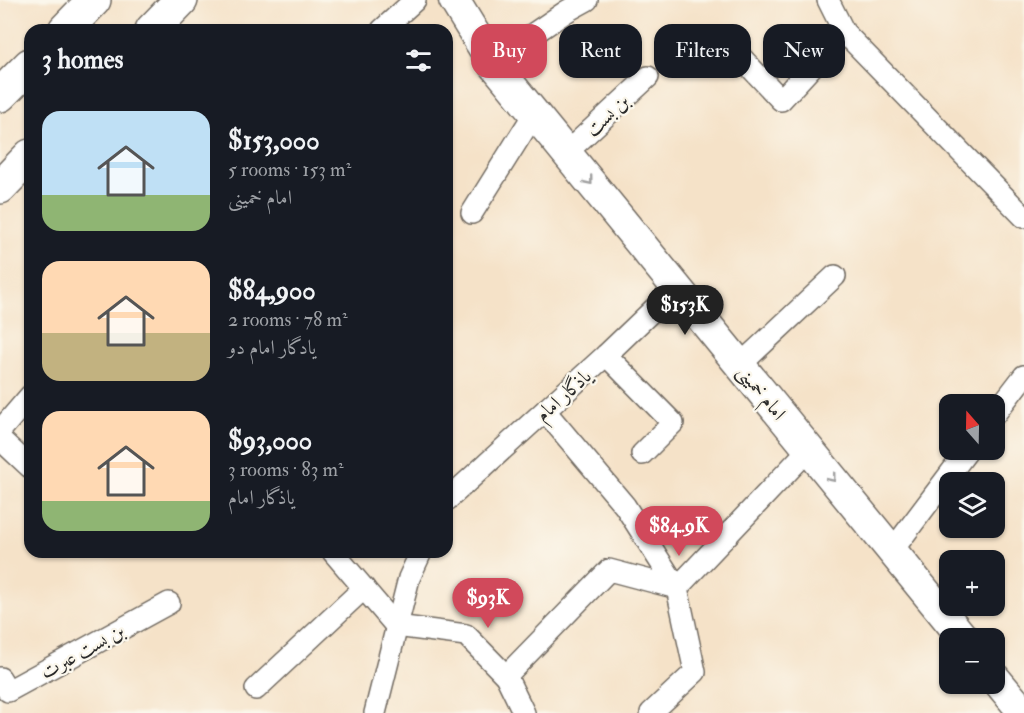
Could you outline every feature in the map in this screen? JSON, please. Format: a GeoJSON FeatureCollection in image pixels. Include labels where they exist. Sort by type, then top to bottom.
{"type":"FeatureCollection","features":[{"type":"Feature","properties":{"kind":"main road"},"geometry":{"type":"LineString","coordinates":[[71,24],[94,0]]}},
{"type":"Feature","properties":{"kind":"main road"},"geometry":{"type":"LineString","coordinates":[[158,24],[181,0]]}},
{"type":"Feature","properties":{"kind":"main road"},"geometry":{"type":"LineString","coordinates":[[0,95],[24,71]]}},
{"type":"Feature","properties":{"kind":"main road"},"geometry":{"type":"LineString","coordinates":[[0,187],[24,162]]}},
{"type":"Feature","properties":{"kind":"street"},"geometry":{"type":"LineString","coordinates":[[389,24],[415,0]]}},
{"type":"Feature","properties":{"kind":"street","name":"امام خمینی"},"geometry":{"type":"LineString","coordinates":[[454,0],[471,28]]}},
{"type":"Feature","properties":{"kind":"street"},"geometry":{"type":"LineString","coordinates":[[547,25],[587,0]]}},
{"type":"Feature","properties":{"kind":"street"},"geometry":{"type":"LineString","coordinates":[[828,0],[840,24]]}},
{"type":"Feature","properties":{"kind":"street"},"geometry":{"type":"LineString","coordinates":[[845,33],[1024,217]]}},
{"type":"Feature","properties":{"kind":"street"},"geometry":{"type":"LineString","coordinates":[[751,68],[781,100],[801,78]]}},
{"type":"Feature","properties":{"kind":"street","name":"بن بست"},"geometry":{"type":"LineString","coordinates":[[566,153],[648,77]]}},
{"type":"Feature","properties":{"kind":"street","name":"امام خمینی"},"geometry":{"type":"LineString","coordinates":[[505,78],[955,628]]}},
{"type":"Feature","properties":{"kind":"street"},"geometry":{"type":"LineString","coordinates":[[472,213],[534,114]]}},
{"type":"Feature","properties":{"kind":"street"},"geometry":{"type":"LineString","coordinates":[[740,366],[835,276]]}},
{"type":"Feature","properties":{"kind":"street","name":"یاذگار امام"},"geometry":{"type":"LineString","coordinates":[[453,495],[676,288]]}},
{"type":"Feature","properties":{"kind":"street"},"geometry":{"type":"LineString","coordinates":[[606,355],[673,423],[642,454]]}},
{"type":"Feature","properties":{"kind":"street"},"geometry":{"type":"LineString","coordinates":[[1005,401],[1024,376]]}},
{"type":"Feature","properties":{"kind":"street"},"geometry":{"type":"LineString","coordinates":[[0,431],[24,403]]}},
{"type":"Feature","properties":{"kind":"street"},"geometry":{"type":"LineString","coordinates":[[545,411],[624,506],[677,588],[695,672],[651,713]]}},
{"type":"Feature","properties":{"kind":"street"},"geometry":{"type":"LineString","coordinates":[[0,439],[24,461]]}},
{"type":"Feature","properties":{"kind":"street"},"geometry":{"type":"LineString","coordinates":[[677,588],[809,449]]}},
{"type":"Feature","properties":{"kind":"street"},"geometry":{"type":"LineString","coordinates":[[892,551],[960,460]]}},
{"type":"Feature","properties":{"kind":"street"},"geometry":{"type":"LineString","coordinates":[[338,558],[396,626],[466,635],[507,676],[524,713]]}},
{"type":"Feature","properties":{"kind":"street"},"geometry":{"type":"LineString","coordinates":[[375,713],[409,578],[418,558]]}},
{"type":"Feature","properties":{"kind":"street"},"geometry":{"type":"LineString","coordinates":[[507,676],[609,570],[677,588]]}},
{"type":"Feature","properties":{"kind":"street"},"geometry":{"type":"LineString","coordinates":[[256,689],[364,588]]}},
{"type":"Feature","properties":{"kind":"street","name":"بن بست عبرت"},"geometry":{"type":"LineString","coordinates":[[0,678],[8,691],[169,603]]}},
{"type":"Feature","properties":{"kind":"street"},"geometry":{"type":"LineString","coordinates":[[1005,690],[1024,713]]}}]}
